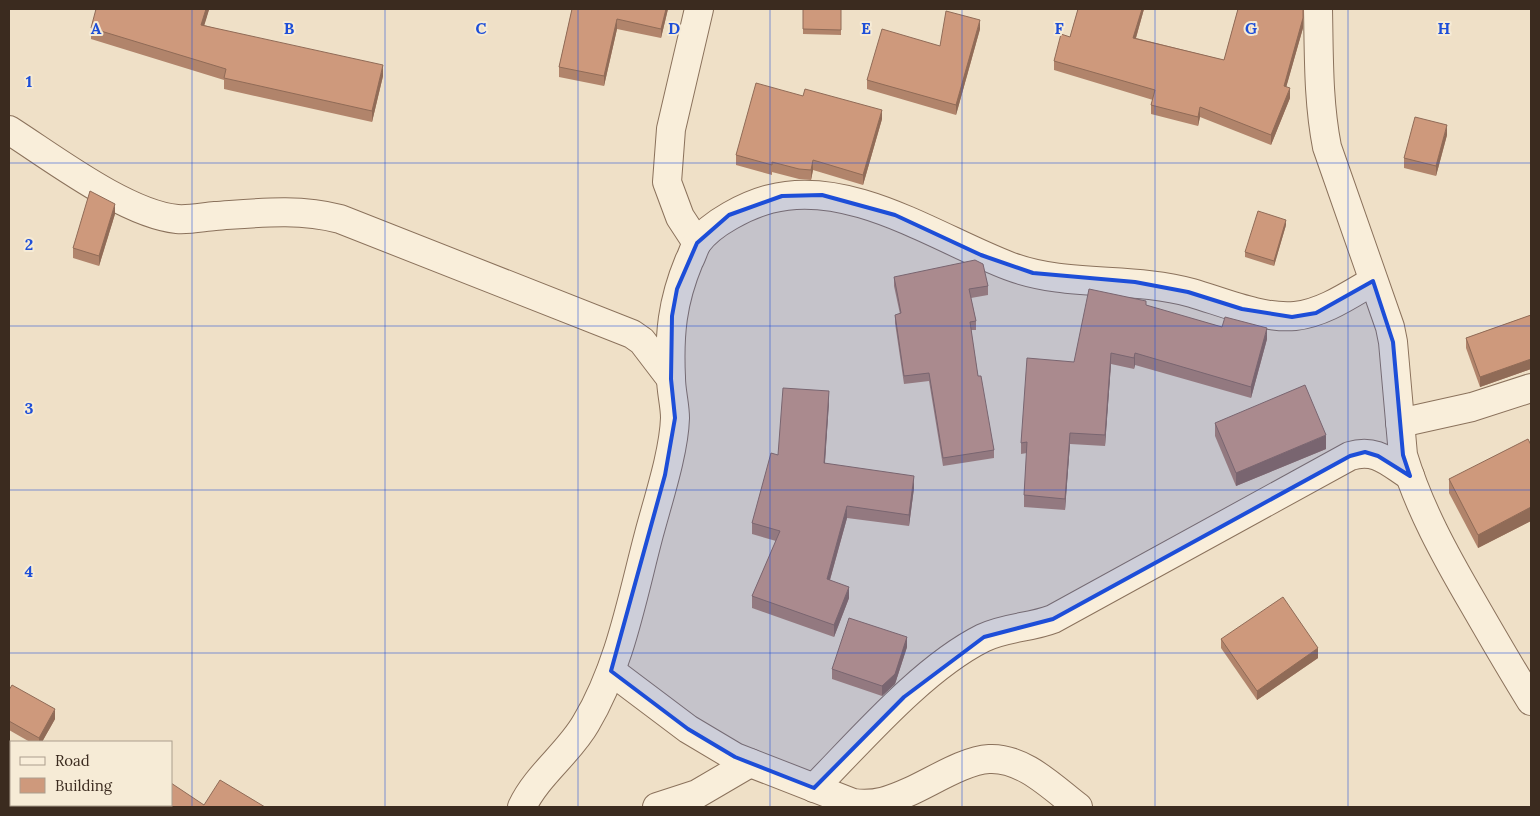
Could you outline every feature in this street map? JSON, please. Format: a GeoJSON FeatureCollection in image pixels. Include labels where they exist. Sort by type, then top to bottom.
{"type":"FeatureCollection","features":[{"type":"Feature","properties":{"kind":"street"},"geometry":{"type":"LineString","coordinates":[[697,243],[680,217],[667,182],[671,130],[699,9]]}},
{"type":"Feature","properties":{"kind":"street"},"geometry":{"type":"LineString","coordinates":[[1318,9],[1320,101],[1326,139],[1393,342],[1403,454],[1415,494],[1437,542],[1531,701]]}},
{"type":"Feature","properties":{"kind":"street"},"geometry":{"type":"LineString","coordinates":[[9,130],[115,197],[140,208],[176,218],[294,211],[317,213],[340,219],[632,334],[642,341],[671,379]]}},
{"type":"Feature","properties":{"kind":"street"},"geometry":{"type":"LineString","coordinates":[[522,807],[544,774],[586,725],[610,671],[665,476],[675,418],[671,379],[674,305],[677,289],[697,243],[730,215],[767,200],[789,196],[822,195],[895,215],[981,255],[1033,273],[1095,280],[1135,282],[1188,292],[1242,309],[1292,317],[1316,312],[1373,281]]}},
{"type":"Feature","properties":{"kind":"street"},"geometry":{"type":"LineString","coordinates":[[1400,423],[1472,407],[1531,388]]}},
{"type":"Feature","properties":{"kind":"street"},"geometry":{"type":"LineString","coordinates":[[814,788],[904,697],[965,648],[984,638],[996,632],[1043,623],[1053,619],[1350,456],[1365,452],[1378,456],[1410,476]]}},
{"type":"Feature","properties":{"kind":"street"},"geometry":{"type":"LineString","coordinates":[[610,671],[688,729],[735,757],[853,803],[871,805],[887,802],[971,763],[989,759],[1006,762],[1030,771],[1078,807]]}},
{"type":"Feature","properties":{"kind":"street"},"geometry":{"type":"LineString","coordinates":[[657,807],[697,794],[750,763]]}},
{"type":"Feature","properties":{"kind":"street"},"geometry":{"type":"LineString","coordinates":[[913,807],[934,780]]}},
{"type":"Feature","properties":{"kind":"highlighted area"},"geometry":{"type":"Polygon","coordinates":[[[822,195],[895,215],[981,255],[1033,273],[1135,282],[1188,292],[1242,309],[1292,317],[1316,313],[1373,281],[1393,342],[1403,455],[1410,476],[1378,456],[1365,452],[1350,456],[1053,619],[984,637],[904,697],[814,788],[735,757],[688,729],[611,671],[665,475],[675,418],[671,379],[672,316],[677,289],[697,243],[729,215],[782,196],[822,195]]]}},
{"type":"Feature","properties":{"kind":"building"},"geometry":{"type":"Polygon","coordinates":[[[96,9],[206,9],[201,25],[383,65],[372,111],[224,78],[226,69],[91,28],[96,9]]]}},
{"type":"Feature","properties":{"kind":"building"},"geometry":{"type":"Polygon","coordinates":[[[572,9],[666,9],[661,29],[617,19],[604,76],[559,67],[572,9]]]}},
{"type":"Feature","properties":{"kind":"building"},"geometry":{"type":"Polygon","coordinates":[[[803,9],[841,9],[841,30],[803,29],[803,9]]]}},
{"type":"Feature","properties":{"kind":"building"},"geometry":{"type":"Polygon","coordinates":[[[1078,9],[1142,9],[1133,38],[1224,60],[1238,9],[1303,9],[1303,18],[1284,86],[1290,88],[1271,135],[1200,107],[1198,117],[1151,105],[1155,90],[1054,61],[1061,34],[1070,37],[1078,9]]]}},
{"type":"Feature","properties":{"kind":"building"},"geometry":{"type":"Polygon","coordinates":[[[946,11],[980,20],[956,105],[867,80],[882,29],[940,46],[946,11]]]}},
{"type":"Feature","properties":{"kind":"building"},"geometry":{"type":"Polygon","coordinates":[[[756,83],[803,96],[805,89],[882,110],[863,175],[813,160],[811,170],[772,162],[772,165],[736,155],[756,83]]]}},
{"type":"Feature","properties":{"kind":"building"},"geometry":{"type":"Polygon","coordinates":[[[1415,117],[1447,125],[1436,166],[1404,158],[1415,117]]]}},
{"type":"Feature","properties":{"kind":"building"},"geometry":{"type":"Polygon","coordinates":[[[90,191],[115,204],[99,256],[73,248],[90,191]]]}},
{"type":"Feature","properties":{"kind":"building"},"geometry":{"type":"Polygon","coordinates":[[[1258,211],[1286,220],[1274,261],[1245,252],[1258,211]]]}},
{"type":"Feature","properties":{"kind":"building"},"geometry":{"type":"Polygon","coordinates":[[[975,260],[983,264],[988,286],[969,289],[976,321],[970,322],[978,376],[981,376],[994,450],[943,458],[929,373],[904,376],[895,315],[901,313],[894,277],[975,260]]]}},
{"type":"Feature","properties":{"kind":"building"},"geometry":{"type":"Polygon","coordinates":[[[1089,289],[1146,301],[1146,305],[1222,327],[1225,317],[1267,328],[1251,387],[1135,353],[1134,358],[1111,353],[1105,435],[1070,433],[1065,499],[1024,495],[1027,442],[1021,443],[1027,358],[1074,362],[1089,289]]]}},
{"type":"Feature","properties":{"kind":"building"},"geometry":{"type":"Polygon","coordinates":[[[1531,315],[1531,359],[1480,377],[1466,338],[1531,315]]]}},
{"type":"Feature","properties":{"kind":"building"},"geometry":{"type":"Polygon","coordinates":[[[1305,385],[1326,435],[1236,473],[1215,423],[1305,385]]]}},
{"type":"Feature","properties":{"kind":"building"},"geometry":{"type":"Polygon","coordinates":[[[783,388],[829,391],[824,463],[914,476],[909,515],[847,506],[827,579],[849,587],[834,625],[752,596],[780,531],[752,523],[771,453],[778,455],[783,388]]]}},
{"type":"Feature","properties":{"kind":"building"},"geometry":{"type":"Polygon","coordinates":[[[1528,439],[1531,445],[1531,507],[1478,535],[1449,479],[1528,439]]]}},
{"type":"Feature","properties":{"kind":"building"},"geometry":{"type":"Polygon","coordinates":[[[1283,597],[1318,648],[1257,691],[1221,639],[1283,597]]]}},
{"type":"Feature","properties":{"kind":"building"},"geometry":{"type":"Polygon","coordinates":[[[849,618],[907,637],[895,674],[882,686],[832,669],[849,618]]]}},
{"type":"Feature","properties":{"kind":"building"},"geometry":{"type":"Polygon","coordinates":[[[12,685],[55,709],[39,738],[9,721],[9,690],[12,685]]]}},
{"type":"Feature","properties":{"kind":"building"},"geometry":{"type":"Polygon","coordinates":[[[220,780],[265,807],[108,807],[172,806],[172,784],[204,805],[220,780]]]}}]}
